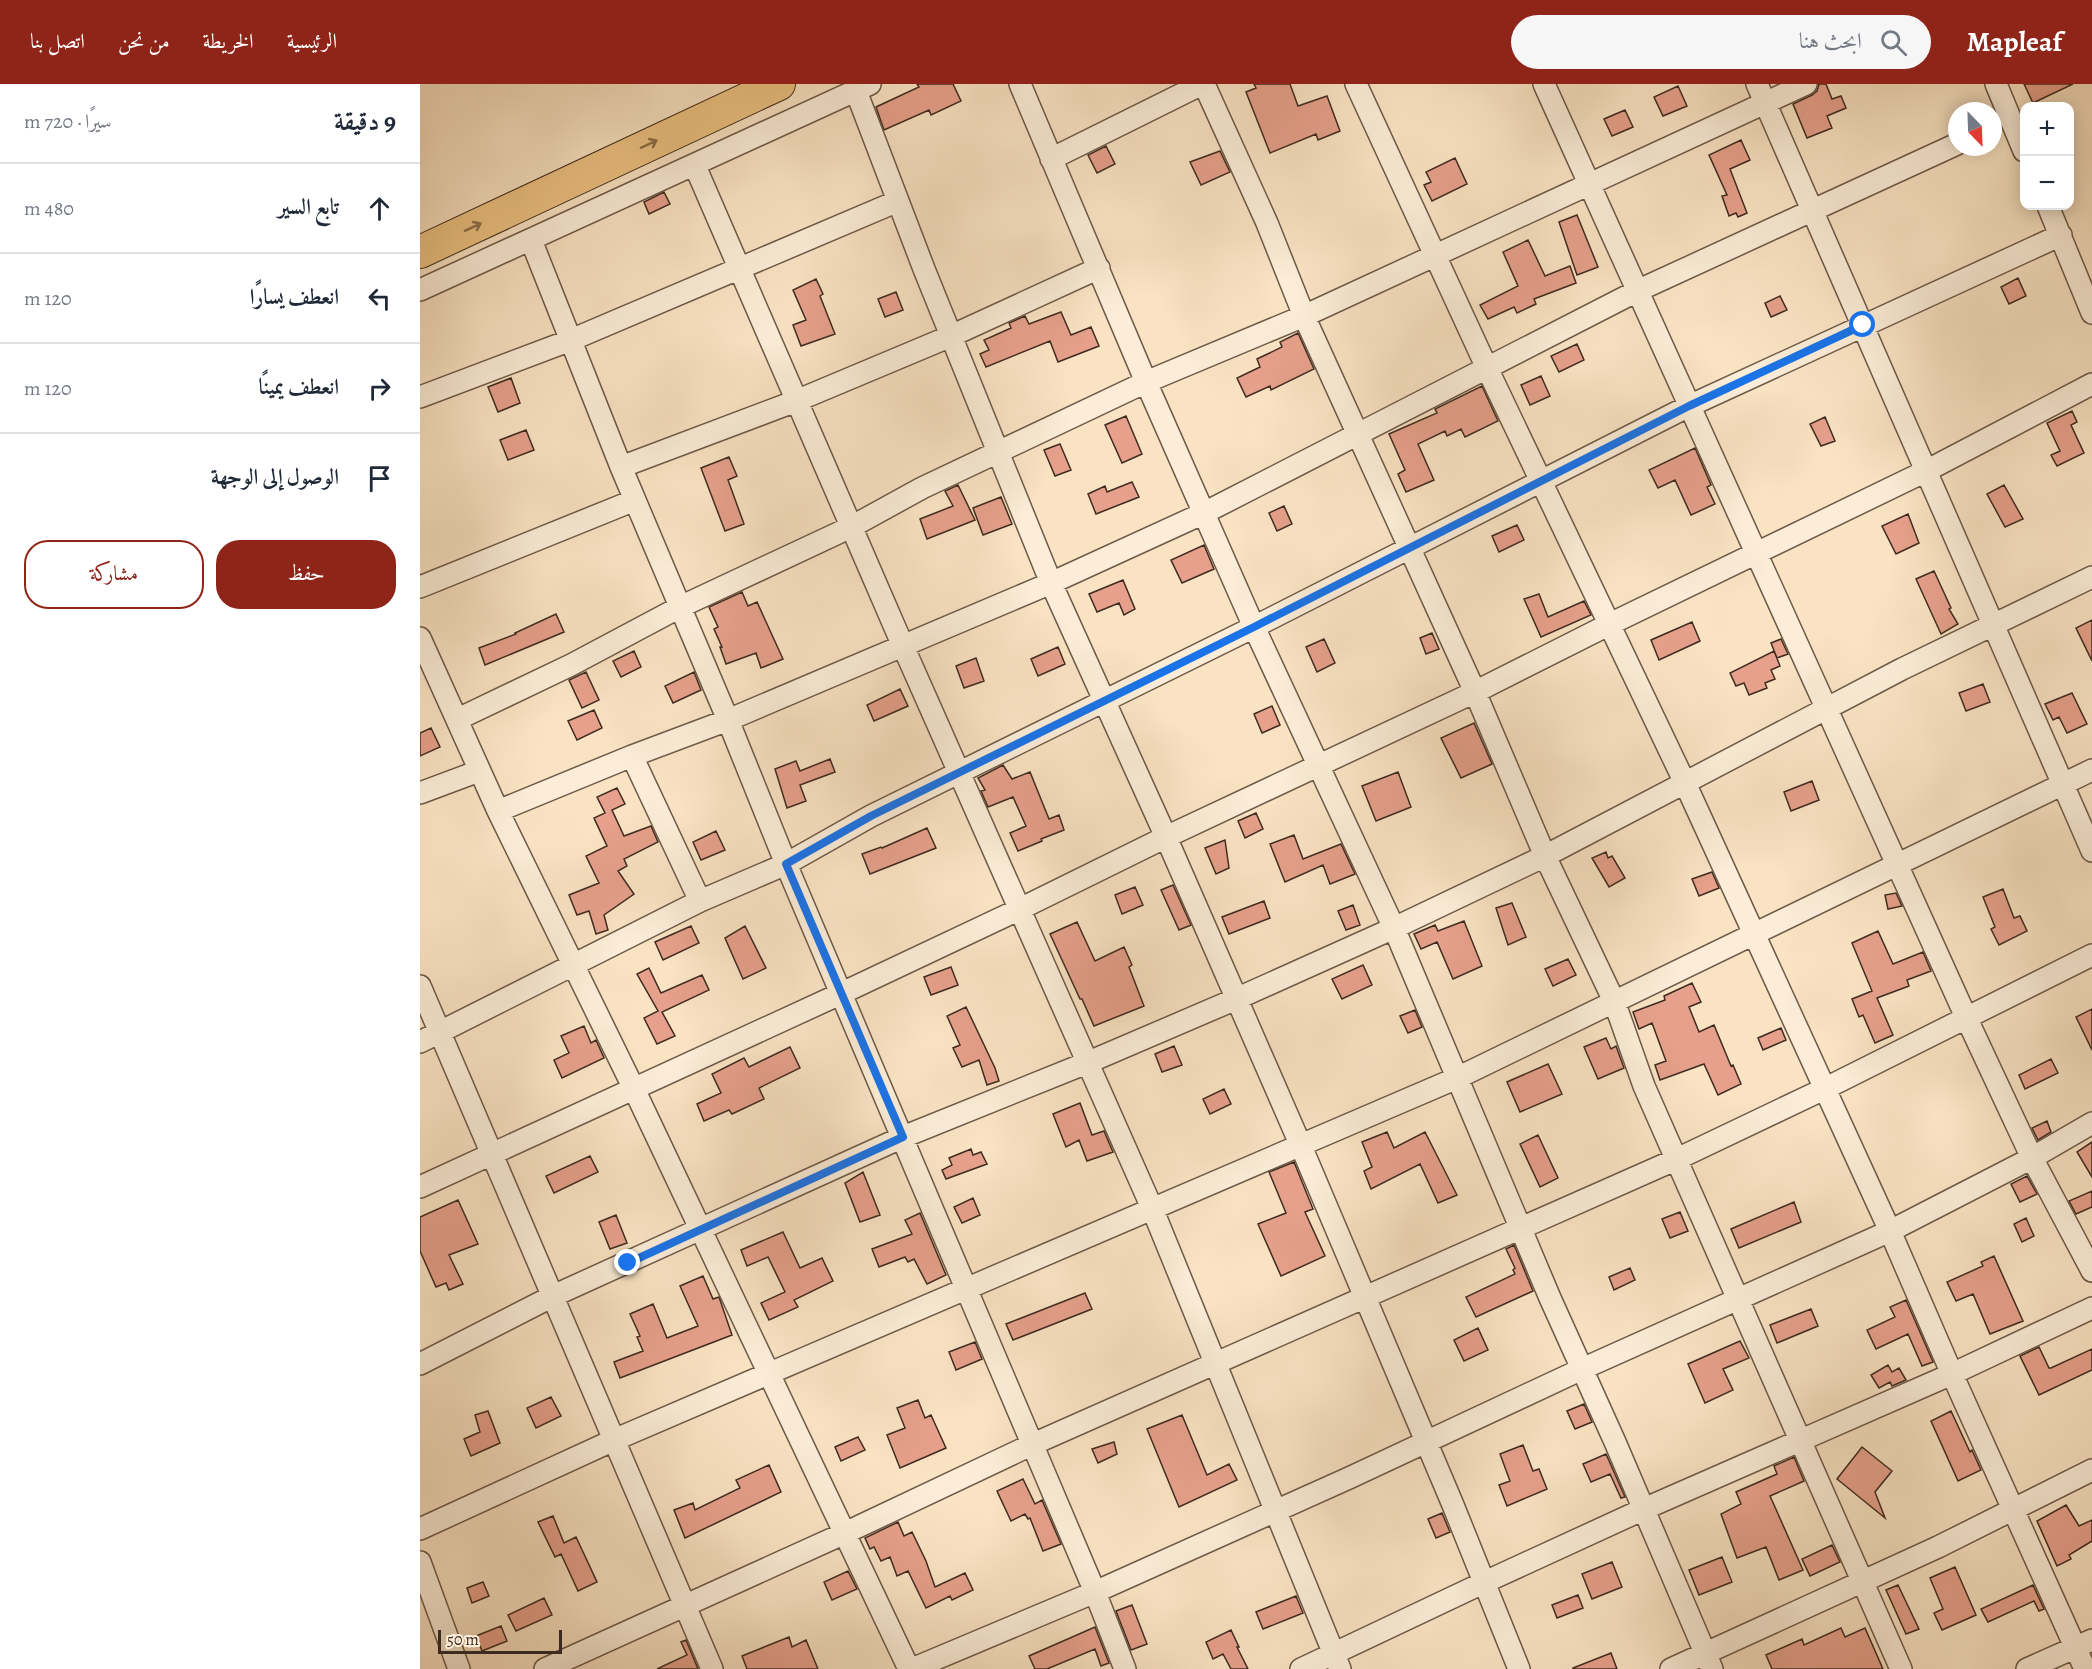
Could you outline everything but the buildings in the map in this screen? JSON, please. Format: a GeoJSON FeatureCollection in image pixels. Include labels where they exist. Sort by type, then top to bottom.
{"type":"FeatureCollection","features":[{"type":"Feature","properties":{"kind":"highway"},"geometry":{"type":"LineString","coordinates":[[420,228],[730,84]]}},
{"type":"Feature","properties":{"kind":"highway"},"geometry":{"type":"LineString","coordinates":[[420,252],[778,84]]}},
{"type":"Feature","properties":{"kind":"street"},"geometry":{"type":"LineString","coordinates":[[1020,84],[1146,382],[1254,627],[1394,928],[1521,1229],[1709,1661]]}},
{"type":"Feature","properties":{"kind":"street"},"geometry":{"type":"LineString","coordinates":[[1051,159],[1203,84],[1267,223],[1304,316],[1475,692],[1545,856],[1614,1001],[1644,1086],[1901,1669]]}},
{"type":"Feature","properties":{"kind":"street"},"geometry":{"type":"LineString","coordinates":[[1356,84],[1487,368],[1685,783],[1890,1231],[2012,1510],[2084,1643],[2085,1669]]}},
{"type":"Feature","properties":{"kind":"street"},"geometry":{"type":"LineString","coordinates":[[1544,84],[1966,1017],[2032,1158],[2092,1271]]}},
{"type":"Feature","properties":{"kind":"street"},"geometry":{"type":"LineString","coordinates":[[458,719],[571,665],[680,607],[851,527],[922,488],[1146,382],[1304,316],[1590,184],[1760,93],[1806,84]]}},
{"type":"Feature","properties":{"kind":"street"},"geometry":{"type":"LineString","coordinates":[[1996,84],[1999,102]]}},
{"type":"Feature","properties":{"kind":"street"},"geometry":{"type":"LineString","coordinates":[[420,290],[863,88],[898,201],[1051,583],[1166,837],[1301,1146],[1485,1582],[1519,1669]]}},
{"type":"Feature","properties":{"kind":"street"},"geometry":{"type":"LineString","coordinates":[[1760,93],[2092,851]]}},
{"type":"Feature","properties":{"kind":"street"},"geometry":{"type":"LineString","coordinates":[[2002,123],[2020,145]]}},
{"type":"Feature","properties":{"kind":"street"},"geometry":{"type":"LineString","coordinates":[[498,811],[632,756],[728,720],[1051,583],[1204,513],[1637,291],[1948,148]]}},
{"type":"Feature","properties":{"kind":"street"},"geometry":{"type":"LineString","coordinates":[[695,166],[903,646],[1152,1208],[1337,1661]]}},
{"type":"Feature","properties":{"kind":"street"},"geometry":{"type":"LineString","coordinates":[[420,397],[571,340],[898,201]]}},
{"type":"Feature","properties":{"kind":"street"},"geometry":{"type":"LineString","coordinates":[[2050,210],[2092,313]]}},
{"type":"Feature","properties":{"kind":"street"},"geometry":{"type":"LineString","coordinates":[[429,1037],[700,901],[786,864],[871,816],[1254,627],[1689,406],[2061,235]]}},
{"type":"Feature","properties":{"kind":"street"},"geometry":{"type":"LineString","coordinates":[[531,240],[621,467],[840,994],[903,1137],[1095,1592],[1125,1669]]}},
{"type":"Feature","properties":{"kind":"street"},"geometry":{"type":"LineString","coordinates":[[621,467],[796,401],[951,336],[1099,268]]}},
{"type":"Feature","properties":{"kind":"street"},"geometry":{"type":"LineString","coordinates":[[420,1186],[840,994],[1475,692],[1756,552],[1926,471],[2092,384]]}},
{"type":"Feature","properties":{"kind":"street"},"geometry":{"type":"LineString","coordinates":[[420,587],[635,500]]}},
{"type":"Feature","properties":{"kind":"street"},"geometry":{"type":"LineString","coordinates":[[420,1364],[553,1296],[903,1137],[1089,1062],[1394,928],[1545,856],[1826,709],[1992,625],[2092,578]]}},
{"type":"Feature","properties":{"kind":"street"},"geometry":{"type":"LineString","coordinates":[[420,638],[498,811],[634,1089],[910,1669],[1095,1592],[1427,1443],[1737,1298],[1890,1231],[2032,1158],[2092,1123]]}},
{"type":"Feature","properties":{"kind":"street"},"geometry":{"type":"LineString","coordinates":[[632,756],[700,901]]}},
{"type":"Feature","properties":{"kind":"street"},"geometry":{"type":"LineString","coordinates":[[420,1529],[615,1440],[1457,1078],[2092,770]]}},
{"type":"Feature","properties":{"kind":"street"},"geometry":{"type":"LineString","coordinates":[[420,793],[479,771]]}},
{"type":"Feature","properties":{"kind":"street"},"geometry":{"type":"LineString","coordinates":[[545,1669],[845,1533],[1032,1445],[1677,1159],[1824,1089],[2092,955]]}},
{"type":"Feature","properties":{"kind":"street"},"geometry":{"type":"LineString","coordinates":[[420,986],[429,1037],[491,1153],[712,1669]]}},
{"type":"Feature","properties":{"kind":"street"},"geometry":{"type":"LineString","coordinates":[[1301,1669],[1337,1661],[1485,1582],[1644,1509],[1952,1374],[2092,1308]]}},
{"type":"Feature","properties":{"kind":"street"},"geometry":{"type":"LineString","coordinates":[[1671,1669],[1709,1661],[1862,1582],[1938,1547],[2092,1470]]}},
{"type":"Feature","properties":{"kind":"street"},"geometry":{"type":"LineString","coordinates":[[420,1562],[459,1669]]}},
{"type":"Feature","properties":{"kind":"street"},"geometry":{"type":"LineString","coordinates":[[2026,1669],[2084,1643]]}},
{"type":"Feature","properties":{"kind":"route"},"geometry":{"type":"LineString","coordinates":[[628,1263],[903,1137],[786,864],[871,816],[1254,627],[1689,406],[1863,325]]}}]}
